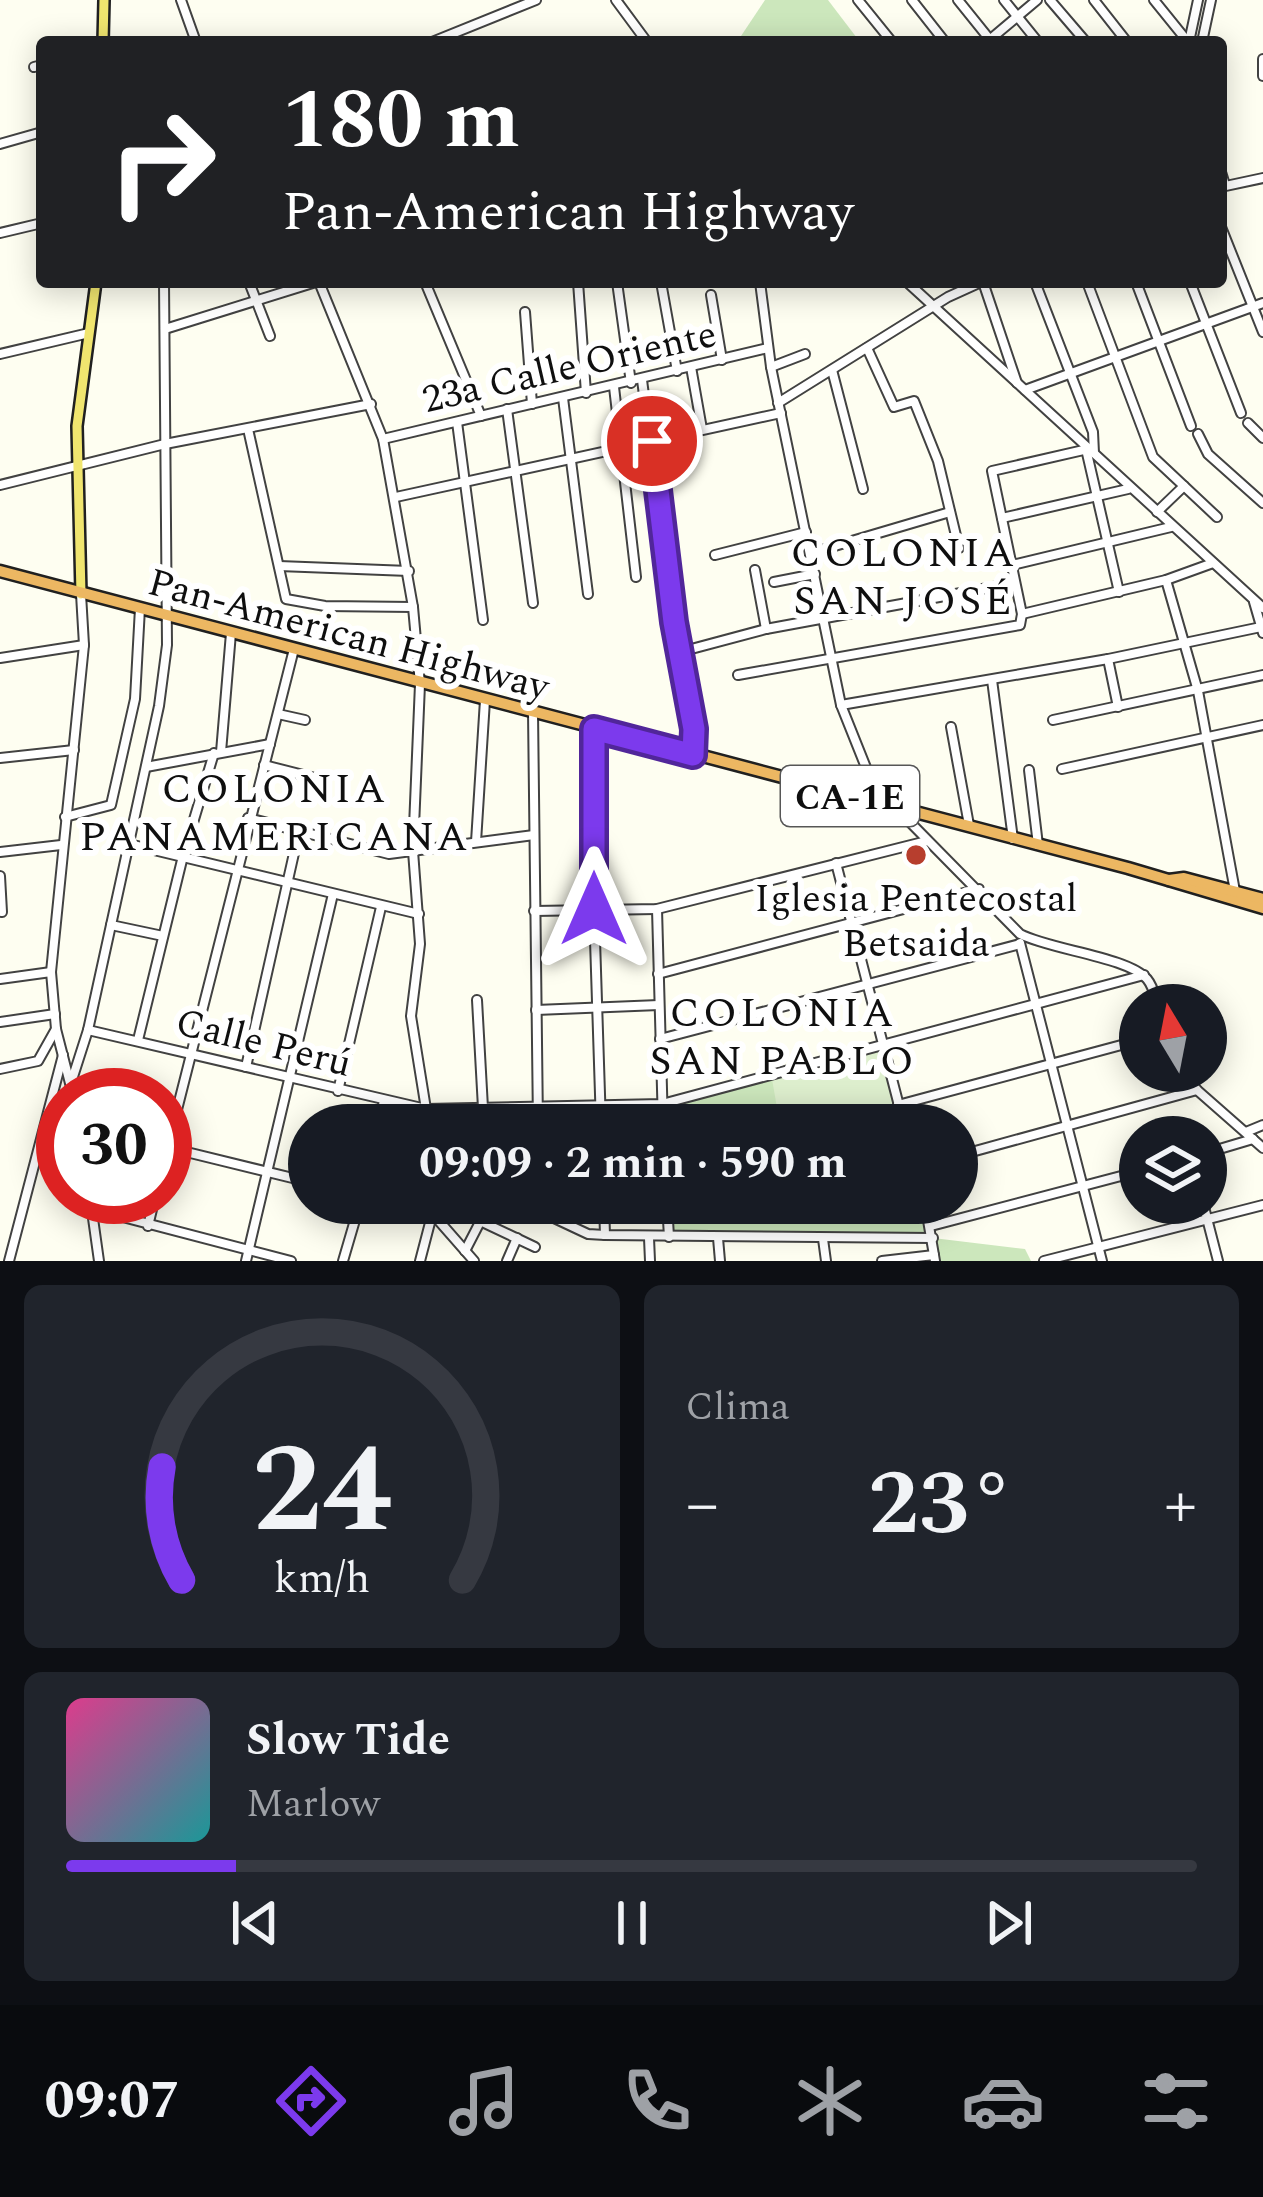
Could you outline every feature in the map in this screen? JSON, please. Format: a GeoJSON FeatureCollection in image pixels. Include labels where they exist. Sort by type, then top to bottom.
{"type":"FeatureCollection","features":[{"type":"Feature","properties":{"kind":"highway","name":"Pan-American Highway"},"geometry":{"type":"LineString","coordinates":[[0,571],[1263,908]]}},
{"type":"Feature","properties":{"kind":"highway","name":"Pan-American Highway"},"geometry":{"type":"LineString","coordinates":[[1169,880],[1184,878],[1263,899]]}},
{"type":"Feature","properties":{"kind":"main road"},"geometry":{"type":"LineString","coordinates":[[104,0],[104,36]]}},
{"type":"Feature","properties":{"kind":"main road"},"geometry":{"type":"LineString","coordinates":[[81,594],[77,426],[95,288]]}},
{"type":"Feature","properties":{"kind":"street"},"geometry":{"type":"LineString","coordinates":[[181,0],[194,36]]}},
{"type":"Feature","properties":{"kind":"street"},"geometry":{"type":"LineString","coordinates":[[460,36],[536,0]]}},
{"type":"Feature","properties":{"kind":"street"},"geometry":{"type":"LineString","coordinates":[[857,0],[887,36]]}},
{"type":"Feature","properties":{"kind":"street"},"geometry":{"type":"LineString","coordinates":[[912,0],[940,36]]}},
{"type":"Feature","properties":{"kind":"street"},"geometry":{"type":"LineString","coordinates":[[958,0],[985,36]]}},
{"type":"Feature","properties":{"kind":"street"},"geometry":{"type":"LineString","coordinates":[[1004,0],[1033,36]]}},
{"type":"Feature","properties":{"kind":"street"},"geometry":{"type":"LineString","coordinates":[[995,36],[1037,0]]}},
{"type":"Feature","properties":{"kind":"street"},"geometry":{"type":"LineString","coordinates":[[1050,0],[1081,36]]}},
{"type":"Feature","properties":{"kind":"street"},"geometry":{"type":"LineString","coordinates":[[1094,0],[1122,36]]}},
{"type":"Feature","properties":{"kind":"street"},"geometry":{"type":"LineString","coordinates":[[1154,0],[1183,36]]}},
{"type":"Feature","properties":{"kind":"street"},"geometry":{"type":"LineString","coordinates":[[1189,36],[1198,0]]}},
{"type":"Feature","properties":{"kind":"street"},"geometry":{"type":"LineString","coordinates":[[1203,36],[1211,0]]}},
{"type":"Feature","properties":{"kind":"street"},"geometry":{"type":"LineString","coordinates":[[618,1],[643,36]]}},
{"type":"Feature","properties":{"kind":"street"},"geometry":{"type":"LineString","coordinates":[[1263,59],[1263,76]]}},
{"type":"Feature","properties":{"kind":"street"},"geometry":{"type":"LineString","coordinates":[[0,144],[36,134]]}},
{"type":"Feature","properties":{"kind":"street"},"geometry":{"type":"LineString","coordinates":[[1227,185],[1263,178]]}},
{"type":"Feature","properties":{"kind":"street"},"geometry":{"type":"LineString","coordinates":[[0,233],[36,224]]}},
{"type":"Feature","properties":{"kind":"street"},"geometry":{"type":"LineString","coordinates":[[1227,239],[1259,304],[1263,332]]}},
{"type":"Feature","properties":{"kind":"street"},"geometry":{"type":"LineString","coordinates":[[76,1068],[159,706],[169,616],[164,288]]}},
{"type":"Feature","properties":{"kind":"street"},"geometry":{"type":"LineString","coordinates":[[251,288],[270,336]]}},
{"type":"Feature","properties":{"kind":"street"},"geometry":{"type":"LineString","coordinates":[[165,329],[298,288]]}},
{"type":"Feature","properties":{"kind":"street"},"geometry":{"type":"LineString","coordinates":[[320,288],[383,439],[409,571],[420,684],[413,851],[420,944],[411,1016],[425,1104]]}},
{"type":"Feature","properties":{"kind":"street"},"geometry":{"type":"LineString","coordinates":[[428,288],[481,416]]}},
{"type":"Feature","properties":{"kind":"street"},"geometry":{"type":"LineString","coordinates":[[578,288],[586,393]]}},
{"type":"Feature","properties":{"kind":"street"},"geometry":{"type":"LineString","coordinates":[[617,288],[631,382]]}},
{"type":"Feature","properties":{"kind":"street"},"geometry":{"type":"LineString","coordinates":[[662,288],[677,370]]}},
{"type":"Feature","properties":{"kind":"street"},"geometry":{"type":"LineString","coordinates":[[761,288],[771,367],[841,705],[881,805]]}},
{"type":"Feature","properties":{"kind":"street"},"geometry":{"type":"LineString","coordinates":[[916,288],[1263,608]]}},
{"type":"Feature","properties":{"kind":"street"},"geometry":{"type":"LineString","coordinates":[[396,496],[622,448],[780,408],[832,370],[970,288]]}},
{"type":"Feature","properties":{"kind":"street"},"geometry":{"type":"LineString","coordinates":[[984,288],[1021,387]]}},
{"type":"Feature","properties":{"kind":"street"},"geometry":{"type":"LineString","coordinates":[[1037,288],[1093,432],[1089,451],[1119,592]]}},
{"type":"Feature","properties":{"kind":"street"},"geometry":{"type":"LineString","coordinates":[[1089,288],[1153,457],[1217,517]]}},
{"type":"Feature","properties":{"kind":"street"},"geometry":{"type":"LineString","coordinates":[[1138,288],[1194,430],[1208,454],[1263,503]]}},
{"type":"Feature","properties":{"kind":"street"},"geometry":{"type":"LineString","coordinates":[[1193,288],[1240,413]]}},
{"type":"Feature","properties":{"kind":"street"},"geometry":{"type":"LineString","coordinates":[[711,295],[722,360]]}},
{"type":"Feature","properties":{"kind":"street"},"geometry":{"type":"LineString","coordinates":[[1021,387],[1259,304]]}},
{"type":"Feature","properties":{"kind":"street"},"geometry":{"type":"LineString","coordinates":[[525,312],[532,404]]}},
{"type":"Feature","properties":{"kind":"street"},"geometry":{"type":"LineString","coordinates":[[0,353],[89,333]]}},
{"type":"Feature","properties":{"kind":"street"},"geometry":{"type":"LineString","coordinates":[[867,348],[894,407],[914,401],[933,447],[959,548]]}},
{"type":"Feature","properties":{"kind":"street","name":"23a Calle Oriente"},"geometry":{"type":"LineString","coordinates":[[383,439],[768,349]]}},
{"type":"Feature","properties":{"kind":"street"},"geometry":{"type":"LineString","coordinates":[[771,367],[805,354]]}},
{"type":"Feature","properties":{"kind":"street"},"geometry":{"type":"LineString","coordinates":[[691,367],[702,429]]}},
{"type":"Feature","properties":{"kind":"street"},"geometry":{"type":"LineString","coordinates":[[832,370],[863,489]]}},
{"type":"Feature","properties":{"kind":"street"},"geometry":{"type":"LineString","coordinates":[[642,380],[694,729],[693,755]]}},
{"type":"Feature","properties":{"kind":"street"},"geometry":{"type":"LineString","coordinates":[[614,387],[636,577]]}},
{"type":"Feature","properties":{"kind":"street"},"geometry":{"type":"LineString","coordinates":[[563,398],[588,594]]}},
{"type":"Feature","properties":{"kind":"street","name":"23a Calle Oriente"},"geometry":{"type":"LineString","coordinates":[[0,484],[165,444],[371,404]]}},
{"type":"Feature","properties":{"kind":"street"},"geometry":{"type":"LineString","coordinates":[[507,410],[533,603]]}},
{"type":"Feature","properties":{"kind":"street"},"geometry":{"type":"LineString","coordinates":[[457,422],[483,620]]}},
{"type":"Feature","properties":{"kind":"street"},"geometry":{"type":"LineString","coordinates":[[1248,423],[1263,438]]}},
{"type":"Feature","properties":{"kind":"street"},"geometry":{"type":"LineString","coordinates":[[248,429],[286,599],[325,606],[413,607]]}},
{"type":"Feature","properties":{"kind":"street"},"geometry":{"type":"LineString","coordinates":[[1022,618],[992,471],[1089,451]]}},
{"type":"Feature","properties":{"kind":"street"},"geometry":{"type":"LineString","coordinates":[[1157,512],[1184,486]]}},
{"type":"Feature","properties":{"kind":"street"},"geometry":{"type":"LineString","coordinates":[[1001,518],[1130,488]]}},
{"type":"Feature","properties":{"kind":"street"},"geometry":{"type":"LineString","coordinates":[[811,553],[950,512]]}},
{"type":"Feature","properties":{"kind":"street"},"geometry":{"type":"LineString","coordinates":[[1012,565],[1173,526]]}},
{"type":"Feature","properties":{"kind":"street"},"geometry":{"type":"LineString","coordinates":[[715,555],[806,532]]}},
{"type":"Feature","properties":{"kind":"street"},"geometry":{"type":"LineString","coordinates":[[738,675],[1022,618],[1213,563]]}},
{"type":"Feature","properties":{"kind":"street"},"geometry":{"type":"LineString","coordinates":[[279,566],[409,571]]}},
{"type":"Feature","properties":{"kind":"street"},"geometry":{"type":"LineString","coordinates":[[755,570],[766,629]]}},
{"type":"Feature","properties":{"kind":"street"},"geometry":{"type":"LineString","coordinates":[[774,582],[815,574]]}},
{"type":"Feature","properties":{"kind":"street"},"geometry":{"type":"LineString","coordinates":[[1166,580],[1198,691],[1235,891]]}},
{"type":"Feature","properties":{"kind":"street"},"geometry":{"type":"LineString","coordinates":[[680,652],[766,629],[1016,583]]}},
{"type":"Feature","properties":{"kind":"street"},"geometry":{"type":"LineString","coordinates":[[67,1068],[56,1029],[50,972],[84,645],[81,594]]}},
{"type":"Feature","properties":{"kind":"street"},"geometry":{"type":"LineString","coordinates":[[841,705],[1262,630],[1254,600]]}},
{"type":"Feature","properties":{"kind":"street"},"geometry":{"type":"LineString","coordinates":[[65,817],[111,806],[135,699],[140,608]]}},
{"type":"Feature","properties":{"kind":"street"},"geometry":{"type":"LineString","coordinates":[[138,1040],[183,856],[217,752],[231,633]]}},
{"type":"Feature","properties":{"kind":"street"},"geometry":{"type":"LineString","coordinates":[[0,658],[84,645]]}},
{"type":"Feature","properties":{"kind":"street"},"geometry":{"type":"LineString","coordinates":[[186,1068],[294,650]]}},
{"type":"Feature","properties":{"kind":"street"},"geometry":{"type":"LineString","coordinates":[[1108,659],[1118,707]]}},
{"type":"Feature","properties":{"kind":"street"},"geometry":{"type":"LineString","coordinates":[[1053,720],[1263,675]]}},
{"type":"Feature","properties":{"kind":"street"},"geometry":{"type":"LineString","coordinates":[[992,680],[1013,839]]}},
{"type":"Feature","properties":{"kind":"street"},"geometry":{"type":"LineString","coordinates":[[476,842],[485,700]]}},
{"type":"Feature","properties":{"kind":"street"},"geometry":{"type":"LineString","coordinates":[[533,712],[537,1104]]}},
{"type":"Feature","properties":{"kind":"street"},"geometry":{"type":"LineString","coordinates":[[278,713],[305,720]]}},
{"type":"Feature","properties":{"kind":"street"},"geometry":{"type":"LineString","coordinates":[[1062,769],[1263,725]]}},
{"type":"Feature","properties":{"kind":"street"},"geometry":{"type":"LineString","coordinates":[[951,727],[969,826]]}},
{"type":"Feature","properties":{"kind":"street"},"geometry":{"type":"LineString","coordinates":[[594,729],[600,1104]]}},
{"type":"Feature","properties":{"kind":"street"},"geometry":{"type":"LineString","coordinates":[[146,766],[270,744]]}},
{"type":"Feature","properties":{"kind":"street"},"geometry":{"type":"LineString","coordinates":[[0,758],[74,750]]}},
{"type":"Feature","properties":{"kind":"street"},"geometry":{"type":"LineString","coordinates":[[263,765],[320,779]]}},
{"type":"Feature","properties":{"kind":"street"},"geometry":{"type":"LineString","coordinates":[[1029,770],[1038,846]]}},
{"type":"Feature","properties":{"kind":"street"},"geometry":{"type":"LineString","coordinates":[[898,810],[979,890],[1020,939],[1102,1261]]}},
{"type":"Feature","properties":{"kind":"street"},"geometry":{"type":"LineString","coordinates":[[248,818],[389,854],[534,835]]}},
{"type":"Feature","properties":{"kind":"street"},"geometry":{"type":"LineString","coordinates":[[246,1067],[299,831]]}},
{"type":"Feature","properties":{"kind":"street"},"geometry":{"type":"LineString","coordinates":[[534,911],[657,909],[927,841]]}},
{"type":"Feature","properties":{"kind":"street"},"geometry":{"type":"LineString","coordinates":[[129,844],[419,914]]}},
{"type":"Feature","properties":{"kind":"street"},"geometry":{"type":"LineString","coordinates":[[0,852],[61,845]]}},
{"type":"Feature","properties":{"kind":"street"},"geometry":{"type":"LineString","coordinates":[[836,863],[898,1104]]}},
{"type":"Feature","properties":{"kind":"street"},"geometry":{"type":"LineString","coordinates":[[0,877],[2,912]]}},
{"type":"Feature","properties":{"kind":"street"},"geometry":{"type":"LineString","coordinates":[[658,974],[979,890]]}},
{"type":"Feature","properties":{"kind":"street"},"geometry":{"type":"LineString","coordinates":[[247,1256],[333,894]]}},
{"type":"Feature","properties":{"kind":"street"},"geometry":{"type":"LineString","coordinates":[[338,1091],[380,907]]}},
{"type":"Feature","properties":{"kind":"street"},"geometry":{"type":"LineString","coordinates":[[657,909],[662,1104]]}},
{"type":"Feature","properties":{"kind":"street"},"geometry":{"type":"LineString","coordinates":[[111,925],[164,936]]}},
{"type":"Feature","properties":{"kind":"street"},"geometry":{"type":"LineString","coordinates":[[660,1039],[1020,939],[1130,967],[1144,975],[1148,984]]}},
{"type":"Feature","properties":{"kind":"street"},"geometry":{"type":"LineString","coordinates":[[0,979],[50,972]]}},
{"type":"Feature","properties":{"kind":"street","name":"Calle Perú"},"geometry":{"type":"LineString","coordinates":[[662,1104],[1144,975]]}},
{"type":"Feature","properties":{"kind":"street"},"geometry":{"type":"LineString","coordinates":[[477,1000],[483,1104]]}},
{"type":"Feature","properties":{"kind":"street"},"geometry":{"type":"LineString","coordinates":[[536,1010],[659,1005]]}},
{"type":"Feature","properties":{"kind":"street"},"geometry":{"type":"LineString","coordinates":[[0,1022],[55,1014]]}},
{"type":"Feature","properties":{"kind":"street"},"geometry":{"type":"LineString","coordinates":[[0,1069],[38,1061],[56,1029]]}},
{"type":"Feature","properties":{"kind":"street","name":"Calle Perú"},"geometry":{"type":"LineString","coordinates":[[88,1030],[400,1104]]}},
{"type":"Feature","properties":{"kind":"street"},"geometry":{"type":"LineString","coordinates":[[902,1104],[1119,1046]]}},
{"type":"Feature","properties":{"kind":"street"},"geometry":{"type":"LineString","coordinates":[[9,1261],[63,1054]]}},
{"type":"Feature","properties":{"kind":"street"},"geometry":{"type":"LineString","coordinates":[[978,1150],[1190,1092]]}},
{"type":"Feature","properties":{"kind":"street"},"geometry":{"type":"LineString","coordinates":[[1199,1092],[1263,1148]]}},
{"type":"Feature","properties":{"kind":"street"},"geometry":{"type":"LineString","coordinates":[[1244,1132],[1263,1125]]}},
{"type":"Feature","properties":{"kind":"street"},"geometry":{"type":"LineString","coordinates":[[1227,1147],[1253,1139]]}},
{"type":"Feature","properties":{"kind":"street"},"geometry":{"type":"LineString","coordinates":[[192,1156],[288,1177]]}},
{"type":"Feature","properties":{"kind":"street"},"geometry":{"type":"LineString","coordinates":[[882,1261],[934,1258],[931,1226],[1119,1176]]}},
{"type":"Feature","properties":{"kind":"street"},"geometry":{"type":"LineString","coordinates":[[1227,1215],[1263,1205]]}},
{"type":"Feature","properties":{"kind":"street"},"geometry":{"type":"LineString","coordinates":[[94,1224],[99,1261]]}},
{"type":"Feature","properties":{"kind":"street"},"geometry":{"type":"LineString","coordinates":[[141,1224],[247,1256],[291,1261]]}},
{"type":"Feature","properties":{"kind":"street"},"geometry":{"type":"LineString","coordinates":[[343,1261],[354,1224]]}},
{"type":"Feature","properties":{"kind":"street"},"geometry":{"type":"LineString","coordinates":[[420,1261],[428,1224]]}},
{"type":"Feature","properties":{"kind":"street"},"geometry":{"type":"LineString","coordinates":[[446,1224],[474,1261]]}},
{"type":"Feature","properties":{"kind":"street"},"geometry":{"type":"LineString","coordinates":[[467,1247],[479,1224]]}},
{"type":"Feature","properties":{"kind":"street"},"geometry":{"type":"LineString","coordinates":[[489,1224],[535,1246]]}},
{"type":"Feature","properties":{"kind":"street"},"geometry":{"type":"LineString","coordinates":[[570,1224],[588,1234],[649,1238],[933,1238]]}},
{"type":"Feature","properties":{"kind":"street"},"geometry":{"type":"LineString","coordinates":[[605,1224],[605,1235]]}},
{"type":"Feature","properties":{"kind":"street"},"geometry":{"type":"LineString","coordinates":[[668,1224],[669,1238]]}},
{"type":"Feature","properties":{"kind":"street"},"geometry":{"type":"LineString","coordinates":[[1044,1261],[1192,1224]]}},
{"type":"Feature","properties":{"kind":"street"},"geometry":{"type":"LineString","coordinates":[[1209,1224],[1218,1261]]}},
{"type":"Feature","properties":{"kind":"street"},"geometry":{"type":"LineString","coordinates":[[507,1261],[518,1238]]}},
{"type":"Feature","properties":{"kind":"street"},"geometry":{"type":"LineString","coordinates":[[649,1238],[650,1261]]}},
{"type":"Feature","properties":{"kind":"street"},"geometry":{"type":"LineString","coordinates":[[718,1238],[720,1261]]}},
{"type":"Feature","properties":{"kind":"street"},"geometry":{"type":"LineString","coordinates":[[823,1238],[826,1261]]}},
{"type":"Feature","properties":{"kind":"green space"},"geometry":{"type":"Polygon","coordinates":[[[765,0],[828,0],[855,36],[741,36],[765,0]]]}},
{"type":"Feature","properties":{"kind":"green space"},"geometry":{"type":"Polygon","coordinates":[[[883,1045],[896,1104],[662,1104],[883,1045]]]}},
{"type":"Feature","properties":{"kind":"green space"},"geometry":{"type":"Polygon","coordinates":[[[880,1050],[894,1104],[776,1104],[772,1079],[880,1050]]]}},
{"type":"Feature","properties":{"kind":"green space"},"geometry":{"type":"Polygon","coordinates":[[[668,1224],[926,1224],[928,1233],[925,1238],[669,1237],[668,1224]]]}},
{"type":"Feature","properties":{"kind":"green space"},"geometry":{"type":"Polygon","coordinates":[[[933,1238],[1025,1249],[1031,1261],[935,1261],[933,1238]]]}},
{"type":"Feature","properties":{"kind":"place","name":"Iglesia Pentecostal Betsaida"},"geometry":{"type":"Point","coordinates":[916,855]}},
{"type":"Feature","properties":{"kind":"district","name":"COLONIA SAN JOSÉ"},"geometry":{"type":"Point","coordinates":[904,575]}},
{"type":"Feature","properties":{"kind":"district","name":"COLONIA PANAMERICANA"},"geometry":{"type":"Point","coordinates":[275,811]}},
{"type":"Feature","properties":{"kind":"district","name":"COLONIA SAN PABLO"},"geometry":{"type":"Point","coordinates":[783,1035]}},
{"type":"Feature","properties":{"kind":"route"},"geometry":{"type":"LineString","coordinates":[[594,909],[594,729],[693,755],[694,729],[660,528],[652,441]]}}]}
